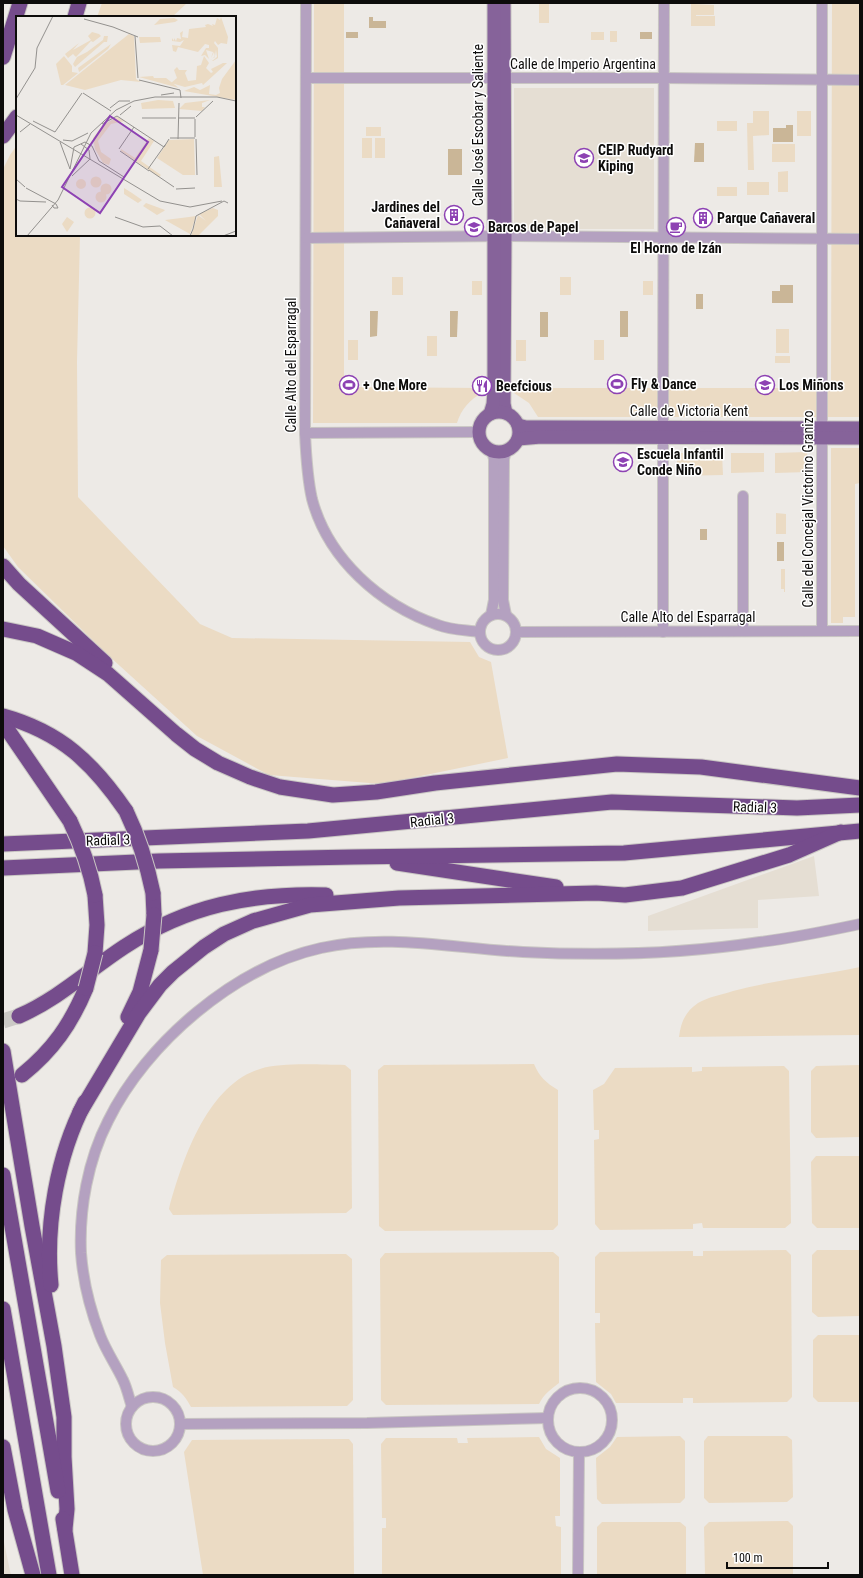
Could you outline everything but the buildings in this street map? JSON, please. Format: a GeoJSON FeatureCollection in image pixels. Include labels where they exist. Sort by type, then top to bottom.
{"type":"FeatureCollection","features":[{"type":"Feature","properties":{"kind":"highway"},"geometry":{"type":"LineString","coordinates":[[3,57],[20,3]]}},
{"type":"Feature","properties":{"kind":"highway"},"geometry":{"type":"LineString","coordinates":[[75,16],[79,3]]}},
{"type":"Feature","properties":{"kind":"highway"},"geometry":{"type":"LineString","coordinates":[[3,136],[16,118]]}},
{"type":"Feature","properties":{"kind":"highway"},"geometry":{"type":"LineString","coordinates":[[3,566],[19,584],[150,705],[176,734]]}},
{"type":"Feature","properties":{"kind":"highway"},"geometry":{"type":"LineString","coordinates":[[3,629],[36,636],[76,653],[108,674],[195,749],[218,763],[250,778],[280,787],[333,794],[376,792],[434,783],[617,764],[700,767],[860,788]]}},
{"type":"Feature","properties":{"kind":"highway"},"geometry":{"type":"LineString","coordinates":[[4,723],[40,730],[65,745],[88,763],[126,811],[136,831],[143,851],[153,893],[154,915],[151,950],[140,992],[73,1126],[63,1157],[55,1192],[50,1250],[50,1282],[55,1329],[54,1346]]}},
{"type":"Feature","properties":{"kind":"highway"},"geometry":{"type":"LineString","coordinates":[[4,723],[70,822],[82,846],[95,894],[97,925],[95,953],[86,988],[77,1009],[64,1031],[39,1062],[22,1075]]}},
{"type":"Feature","properties":{"kind":"highway","name":"Radial 3"},"geometry":{"type":"LineString","coordinates":[[3,844],[308,832],[612,802],[797,808],[860,805]]}},
{"type":"Feature","properties":{"kind":"highway","name":"Radial 3"},"geometry":{"type":"LineString","coordinates":[[3,868],[159,861],[624,853],[860,831]]}},
{"type":"Feature","properties":{"kind":"highway"},"geometry":{"type":"LineString","coordinates":[[353,857],[596,893],[625,895],[682,888],[789,854],[842,832]]}},
{"type":"Feature","properties":{"kind":"highway"},"geometry":{"type":"LineString","coordinates":[[80,1112],[139,1013],[173,972],[204,947],[224,934],[252,921],[310,905],[399,898],[596,893]]}},
{"type":"Feature","properties":{"kind":"highway"},"geometry":{"type":"LineString","coordinates":[[18,1016],[38,1007],[124,947],[162,924],[189,914],[234,901],[266,896],[296,894],[399,898]]}},
{"type":"Feature","properties":{"kind":"highway"},"geometry":{"type":"LineString","coordinates":[[3,1051],[32,1226],[54,1346],[64,1417],[64,1457],[67,1509],[65,1529]]}},
{"type":"Feature","properties":{"kind":"highway"},"geometry":{"type":"LineString","coordinates":[[3,1175],[72,1575]]}},
{"type":"Feature","properties":{"kind":"highway"},"geometry":{"type":"LineString","coordinates":[[3,1309],[49,1575]]}},
{"type":"Feature","properties":{"kind":"highway"},"geometry":{"type":"LineString","coordinates":[[3,1447],[15,1510],[33,1575]]}},
{"type":"Feature","properties":{"kind":"main road","name":"Calle José Escobar y Saliente"},"geometry":{"type":"LineString","coordinates":[[494,3],[499,78],[500,236],[504,404],[506,413]]}},
{"type":"Feature","properties":{"kind":"main road","name":"Calle José Escobar y Saliente"},"geometry":{"type":"LineString","coordinates":[[499,78],[504,3]]}},
{"type":"Feature","properties":{"kind":"main road","name":"Calle José Escobar y Saliente"},"geometry":{"type":"LineString","coordinates":[[490,414],[494,391],[500,236]]}},
{"type":"Feature","properties":{"kind":"main road"},"geometry":{"type":"LineString","coordinates":[[501,412],[506,413],[513,418],[518,425],[518,439],[514,446],[506,451],[492,451],[482,443],[479,432],[482,421],[490,414],[501,412]]}},
{"type":"Feature","properties":{"kind":"main road","name":"Calle de Victoria Kent"},"geometry":{"type":"LineString","coordinates":[[518,425],[526,427],[663,432],[822,433],[860,438]]}},
{"type":"Feature","properties":{"kind":"main road","name":"Calle de Victoria Kent"},"geometry":{"type":"LineString","coordinates":[[822,433],[860,428]]}},
{"type":"Feature","properties":{"kind":"main road","name":"Calle de Victoria Kent"},"geometry":{"type":"LineString","coordinates":[[518,439],[663,432]]}},
{"type":"Feature","properties":{"kind":"street","name":"Calle Alto del Esparragal"},"geometry":{"type":"LineString","coordinates":[[306,3],[305,433],[306,470],[313,500],[324,529],[339,553],[356,574],[385,599],[412,614],[439,626],[480,632]]}},
{"type":"Feature","properties":{"kind":"street"},"geometry":{"type":"LineString","coordinates":[[663,632],[664,3]]}},
{"type":"Feature","properties":{"kind":"street","name":"Calle del Concejal Victorino Granizo"},"geometry":{"type":"LineString","coordinates":[[822,3],[822,631]]}},
{"type":"Feature","properties":{"kind":"street","name":"Calle de Imperio Argentina"},"geometry":{"type":"LineString","coordinates":[[306,78],[664,78],[860,80]]}},
{"type":"Feature","properties":{"kind":"street"},"geometry":{"type":"LineString","coordinates":[[306,238],[500,236],[860,239]]}},
{"type":"Feature","properties":{"kind":"street"},"geometry":{"type":"LineString","coordinates":[[305,433],[479,432]]}},
{"type":"Feature","properties":{"kind":"street"},"geometry":{"type":"LineString","coordinates":[[491,615],[494,600],[494,459],[492,451]]}},
{"type":"Feature","properties":{"kind":"street"},"geometry":{"type":"LineString","coordinates":[[506,451],[504,459],[503,592],[504,610],[506,615],[514,622],[516,632],[515,638],[510,646],[498,650],[486,646],[480,638],[483,621],[491,615],[506,615]]}},
{"type":"Feature","properties":{"kind":"street"},"geometry":{"type":"LineString","coordinates":[[743,496],[743,631]]}},
{"type":"Feature","properties":{"kind":"street","name":"Calle Alto del Esparragal"},"geometry":{"type":"LineString","coordinates":[[516,632],[860,630]]}},
{"type":"Feature","properties":{"kind":"street"},"geometry":{"type":"LineString","coordinates":[[132,1407],[125,1383],[100,1336],[90,1305],[84,1276],[81,1252],[82,1212],[92,1161],[107,1122],[127,1088],[151,1057],[178,1030],[204,1008],[256,972],[288,958],[321,948],[358,943],[394,942],[522,952],[587,954],[646,953],[726,947],[860,924]]}},
{"type":"Feature","properties":{"kind":"street"},"geometry":{"type":"LineString","coordinates":[[125,1383],[143,1399]]}},
{"type":"Feature","properties":{"kind":"street"},"geometry":{"type":"LineString","coordinates":[[587,1389],[597,1393],[605,1400],[610,1408],[612,1419],[611,1429],[599,1446],[590,1450],[579,1452],[569,1450],[560,1445],[553,1437],[549,1428],[548,1418],[554,1401],[561,1394],[568,1390],[587,1389]]}},
{"type":"Feature","properties":{"kind":"street"},"geometry":{"type":"LineString","coordinates":[[158,1397],[171,1404],[179,1416],[180,1424],[178,1434],[169,1445],[159,1450],[147,1450],[135,1444],[128,1433],[126,1419],[132,1407],[143,1399],[158,1397]]}},
{"type":"Feature","properties":{"kind":"street"},"geometry":{"type":"LineString","coordinates":[[180,1424],[367,1423],[548,1418]]}},
{"type":"Feature","properties":{"kind":"street"},"geometry":{"type":"LineString","coordinates":[[578,1575],[579,1452]]}},
{"type":"Feature","properties":{"kind":"shaded area"},"geometry":{"type":"Polygon","coordinates":[[[102,3],[187,3],[173,16],[97,16],[102,3]]]}},
{"type":"Feature","properties":{"kind":"shaded area"},"geometry":{"type":"Polygon","coordinates":[[[314,3],[344,3],[344,387],[484,388],[484,392],[470,401],[457,423],[313,423],[314,3]]]}},
{"type":"Feature","properties":{"kind":"shaded area"},"geometry":{"type":"Polygon","coordinates":[[[539,3],[549,3],[549,23],[539,23],[539,3]]]}},
{"type":"Feature","properties":{"kind":"shaded area"},"geometry":{"type":"Polygon","coordinates":[[[691,3],[714,5],[714,15],[696,16],[715,16],[715,26],[691,26],[691,3]]]}},
{"type":"Feature","properties":{"kind":"shaded area"},"geometry":{"type":"Polygon","coordinates":[[[832,3],[860,3],[860,417],[538,417],[529,403],[514,393],[514,388],[831,388],[832,3]]]}},
{"type":"Feature","properties":{"kind":"shaded area"},"geometry":{"type":"Polygon","coordinates":[[[369,17],[373,17],[373,21],[386,21],[386,28],[369,28],[369,17]]]}},
{"type":"Feature","properties":{"kind":"shaded area"},"geometry":{"type":"Polygon","coordinates":[[[610,31],[617,31],[617,42],[610,42],[610,31]]]}},
{"type":"Feature","properties":{"kind":"shaded area"},"geometry":{"type":"Polygon","coordinates":[[[346,32],[358,32],[358,38],[346,38],[346,32]]]}},
{"type":"Feature","properties":{"kind":"shaded area"},"geometry":{"type":"Polygon","coordinates":[[[591,32],[604,32],[604,40],[591,40],[591,32]]]}},
{"type":"Feature","properties":{"kind":"shaded area"},"geometry":{"type":"Polygon","coordinates":[[[640,32],[652,32],[652,39],[640,39],[640,32]]]}},
{"type":"Feature","properties":{"kind":"shaded area","name":"CEIP Rudyard Kiping"},"geometry":{"type":"Polygon","coordinates":[[[514,88],[654,88],[654,229],[514,229],[514,88]]]}},
{"type":"Feature","properties":{"kind":"shaded area"},"geometry":{"type":"Polygon","coordinates":[[[753,111],[769,111],[769,135],[753,136],[754,170],[748,170],[747,123],[753,123],[753,111]]]}},
{"type":"Feature","properties":{"kind":"shaded area"},"geometry":{"type":"Polygon","coordinates":[[[797,111],[811,111],[811,136],[797,136],[797,111]]]}},
{"type":"Feature","properties":{"kind":"shaded area"},"geometry":{"type":"Polygon","coordinates":[[[717,121],[737,121],[737,131],[717,131],[717,121]]]}},
{"type":"Feature","properties":{"kind":"shaded area"},"geometry":{"type":"Polygon","coordinates":[[[786,125],[793,125],[793,142],[773,142],[773,128],[786,128],[786,125]]]}},
{"type":"Feature","properties":{"kind":"shaded area"},"geometry":{"type":"Polygon","coordinates":[[[366,127],[381,127],[381,136],[366,136],[366,127]]]}},
{"type":"Feature","properties":{"kind":"shaded area"},"geometry":{"type":"Polygon","coordinates":[[[362,138],[372,138],[372,158],[362,158],[362,138]]]}},
{"type":"Feature","properties":{"kind":"shaded area"},"geometry":{"type":"Polygon","coordinates":[[[375,138],[385,138],[385,158],[375,158],[375,138]]]}},
{"type":"Feature","properties":{"kind":"shaded area"},"geometry":{"type":"Polygon","coordinates":[[[695,143],[704,143],[704,162],[694,162],[695,143]]]}},
{"type":"Feature","properties":{"kind":"shaded area"},"geometry":{"type":"Polygon","coordinates":[[[772,144],[795,144],[795,162],[772,162],[772,144]]]}},
{"type":"Feature","properties":{"kind":"shaded area"},"geometry":{"type":"Polygon","coordinates":[[[16,146],[16,236],[80,236],[77,362],[78,497],[200,624],[232,638],[470,642],[479,657],[491,662],[508,758],[382,784],[269,775],[197,736],[109,656],[18,567],[3,546],[3,169],[16,146]]]}},
{"type":"Feature","properties":{"kind":"shaded area"},"geometry":{"type":"Polygon","coordinates":[[[448,149],[462,149],[462,175],[448,175],[448,149]]]}},
{"type":"Feature","properties":{"kind":"shaded area"},"geometry":{"type":"Polygon","coordinates":[[[788,171],[788,192],[778,192],[778,172],[788,171]]]}},
{"type":"Feature","properties":{"kind":"shaded area"},"geometry":{"type":"Polygon","coordinates":[[[747,182],[769,182],[769,195],[747,195],[747,182]]]}},
{"type":"Feature","properties":{"kind":"shaded area"},"geometry":{"type":"Polygon","coordinates":[[[717,187],[737,187],[737,196],[717,196],[717,187]]]}},
{"type":"Feature","properties":{"kind":"shaded area"},"geometry":{"type":"Polygon","coordinates":[[[392,277],[403,277],[403,295],[392,295],[392,277]]]}},
{"type":"Feature","properties":{"kind":"shaded area"},"geometry":{"type":"Polygon","coordinates":[[[560,277],[571,277],[571,295],[560,295],[560,277]]]}},
{"type":"Feature","properties":{"kind":"shaded area"},"geometry":{"type":"Polygon","coordinates":[[[472,281],[482,281],[482,295],[472,295],[472,281]]]}},
{"type":"Feature","properties":{"kind":"shaded area"},"geometry":{"type":"Polygon","coordinates":[[[643,281],[653,281],[653,295],[643,295],[643,281]]]}},
{"type":"Feature","properties":{"kind":"shaded area"},"geometry":{"type":"Polygon","coordinates":[[[780,285],[793,285],[793,303],[772,303],[772,291],[780,291],[780,285]]]}},
{"type":"Feature","properties":{"kind":"shaded area"},"geometry":{"type":"Polygon","coordinates":[[[696,294],[703,294],[703,309],[696,309],[696,294]]]}},
{"type":"Feature","properties":{"kind":"shaded area"},"geometry":{"type":"Polygon","coordinates":[[[370,311],[378,311],[377,336],[370,337],[370,311]]]}},
{"type":"Feature","properties":{"kind":"shaded area"},"geometry":{"type":"Polygon","coordinates":[[[450,311],[458,311],[457,337],[450,337],[450,311]]]}},
{"type":"Feature","properties":{"kind":"shaded area"},"geometry":{"type":"Polygon","coordinates":[[[620,311],[628,311],[628,337],[620,337],[620,311]]]}},
{"type":"Feature","properties":{"kind":"shaded area"},"geometry":{"type":"Polygon","coordinates":[[[540,312],[548,312],[548,337],[540,337],[540,312]]]}},
{"type":"Feature","properties":{"kind":"shaded area"},"geometry":{"type":"Polygon","coordinates":[[[776,329],[789,329],[789,353],[776,353],[776,329]]]}},
{"type":"Feature","properties":{"kind":"shaded area"},"geometry":{"type":"Polygon","coordinates":[[[427,336],[437,336],[437,356],[427,356],[427,336]]]}},
{"type":"Feature","properties":{"kind":"shaded area"},"geometry":{"type":"Polygon","coordinates":[[[348,340],[358,340],[358,360],[348,360],[348,340]]]}},
{"type":"Feature","properties":{"kind":"shaded area"},"geometry":{"type":"Polygon","coordinates":[[[516,340],[526,340],[526,361],[516,361],[516,340]]]}},
{"type":"Feature","properties":{"kind":"shaded area"},"geometry":{"type":"Polygon","coordinates":[[[594,340],[604,340],[604,360],[594,360],[594,340]]]}},
{"type":"Feature","properties":{"kind":"shaded area"},"geometry":{"type":"Polygon","coordinates":[[[775,356],[790,356],[790,363],[775,363],[775,356]]]}},
{"type":"Feature","properties":{"kind":"shaded area"},"geometry":{"type":"Polygon","coordinates":[[[831,448],[860,448],[860,483],[855,484],[855,617],[843,617],[843,623],[831,623],[831,448]]]}},
{"type":"Feature","properties":{"kind":"shaded area"},"geometry":{"type":"Polygon","coordinates":[[[807,452],[808,472],[775,473],[775,453],[807,452]]]}},
{"type":"Feature","properties":{"kind":"shaded area"},"geometry":{"type":"Polygon","coordinates":[[[677,453],[722,453],[723,475],[677,476],[677,453]]]}},
{"type":"Feature","properties":{"kind":"shaded area"},"geometry":{"type":"Polygon","coordinates":[[[731,453],[764,453],[764,472],[731,473],[731,453]]]}},
{"type":"Feature","properties":{"kind":"shaded area"},"geometry":{"type":"Polygon","coordinates":[[[776,513],[786,514],[786,534],[776,534],[776,513]]]}},
{"type":"Feature","properties":{"kind":"shaded area"},"geometry":{"type":"Polygon","coordinates":[[[700,529],[707,529],[707,540],[700,540],[700,529]]]}},
{"type":"Feature","properties":{"kind":"shaded area"},"geometry":{"type":"Polygon","coordinates":[[[777,542],[784,542],[784,561],[777,561],[777,542]]]}},
{"type":"Feature","properties":{"kind":"shaded area"},"geometry":{"type":"Polygon","coordinates":[[[781,569],[785,569],[785,592],[784,589],[781,589],[781,569]]]}},
{"type":"Feature","properties":{"kind":"shaded area"},"geometry":{"type":"Polygon","coordinates":[[[814,856],[819,896],[758,900],[758,928],[648,931],[648,916],[814,856]]]}},
{"type":"Feature","properties":{"kind":"shaded area"},"geometry":{"type":"Polygon","coordinates":[[[860,967],[860,1035],[679,1037],[682,1022],[687,1014],[694,1006],[706,999],[764,984],[860,967]]]}},
{"type":"Feature","properties":{"kind":"shaded area"},"geometry":{"type":"Polygon","coordinates":[[[302,1064],[345,1065],[351,1070],[352,1208],[346,1213],[173,1215],[169,1209],[181,1169],[200,1127],[211,1108],[225,1091],[241,1078],[260,1069],[269,1067],[302,1064]]]}},
{"type":"Feature","properties":{"kind":"shaded area"},"geometry":{"type":"Polygon","coordinates":[[[534,1064],[543,1079],[558,1090],[558,1225],[553,1230],[385,1231],[379,1226],[378,1070],[384,1065],[534,1064]]]}},
{"type":"Feature","properties":{"kind":"shaded area"},"geometry":{"type":"Polygon","coordinates":[[[860,1065],[860,1137],[816,1138],[811,1132],[811,1071],[816,1066],[860,1065]]]}},
{"type":"Feature","properties":{"kind":"shaded area"},"geometry":{"type":"Polygon","coordinates":[[[784,1066],[789,1071],[791,1223],[785,1228],[703,1228],[702,1223],[693,1224],[693,1229],[600,1230],[595,1224],[594,1140],[599,1139],[599,1130],[594,1130],[593,1090],[604,1084],[615,1068],[692,1067],[692,1072],[702,1071],[702,1067],[784,1066]]]}},
{"type":"Feature","properties":{"kind":"shaded area"},"geometry":{"type":"Polygon","coordinates":[[[816,1156],[860,1156],[860,1228],[817,1228],[812,1223],[811,1162],[816,1156]]]}},
{"type":"Feature","properties":{"kind":"shaded area"},"geometry":{"type":"Polygon","coordinates":[[[786,1250],[791,1255],[792,1397],[787,1402],[693,1403],[693,1398],[683,1398],[683,1403],[616,1403],[611,1394],[596,1382],[595,1323],[600,1323],[600,1313],[595,1313],[595,1257],[600,1252],[693,1251],[693,1256],[703,1256],[703,1251],[786,1250]]]}},
{"type":"Feature","properties":{"kind":"shaded area"},"geometry":{"type":"Polygon","coordinates":[[[817,1250],[860,1250],[860,1316],[818,1317],[812,1312],[812,1255],[817,1250]]]}},
{"type":"Feature","properties":{"kind":"shaded area"},"geometry":{"type":"Polygon","coordinates":[[[553,1252],[559,1257],[559,1383],[545,1395],[539,1404],[386,1405],[381,1400],[380,1259],[385,1253],[553,1252]]]}},
{"type":"Feature","properties":{"kind":"shaded area"},"geometry":{"type":"Polygon","coordinates":[[[346,1254],[352,1259],[353,1400],[347,1406],[191,1407],[184,1396],[173,1387],[160,1303],[161,1260],[167,1255],[346,1254]]]}},
{"type":"Feature","properties":{"kind":"shaded area"},"geometry":{"type":"Polygon","coordinates":[[[818,1335],[860,1335],[860,1402],[818,1402],[813,1397],[813,1340],[818,1335]]]}},
{"type":"Feature","properties":{"kind":"shaded area"},"geometry":{"type":"Polygon","coordinates":[[[680,1436],[685,1441],[685,1498],[680,1503],[602,1504],[597,1499],[596,1458],[610,1447],[617,1437],[680,1436]]]}},
{"type":"Feature","properties":{"kind":"shaded area"},"geometry":{"type":"Polygon","coordinates":[[[708,1436],[787,1436],[792,1440],[793,1497],[787,1502],[709,1503],[704,1498],[704,1441],[708,1436]]]}},
{"type":"Feature","properties":{"kind":"shaded area"},"geometry":{"type":"Polygon","coordinates":[[[539,1437],[546,1449],[560,1458],[560,1516],[555,1516],[556,1526],[561,1527],[561,1575],[382,1575],[382,1528],[386,1528],[386,1518],[382,1518],[381,1444],[386,1438],[457,1438],[458,1443],[468,1443],[467,1438],[539,1437]]]}},
{"type":"Feature","properties":{"kind":"shaded area"},"geometry":{"type":"Polygon","coordinates":[[[349,1439],[353,1444],[354,1575],[203,1575],[184,1452],[192,1440],[349,1439]]]}},
{"type":"Feature","properties":{"kind":"shaded area"},"geometry":{"type":"Polygon","coordinates":[[[788,1521],[793,1526],[793,1575],[705,1575],[704,1527],[709,1522],[788,1521]]]}},
{"type":"Feature","properties":{"kind":"shaded area"},"geometry":{"type":"Polygon","coordinates":[[[602,1522],[680,1522],[686,1527],[686,1575],[597,1575],[597,1527],[602,1522]]]}},
{"type":"Feature","properties":{"kind":"shaded area"},"geometry":{"type":"Polygon","coordinates":[[[3,1537],[10,1571],[11,1575],[3,1575],[3,1537]]]}},
{"type":"Feature","properties":{"kind":"tunnel"},"geometry":{"type":"LineString","coordinates":[[3,1021],[19,1016]]}},
{"type":"Feature","properties":{"kind":"place","name":"CEIP Rudyard Kiping"},"geometry":{"type":"Point","coordinates":[584,158]}},
{"type":"Feature","properties":{"kind":"place","name":"Jardines del Cañaveral"},"geometry":{"type":"Point","coordinates":[454,215]}},
{"type":"Feature","properties":{"kind":"place","name":"Parque Cañaveral"},"geometry":{"type":"Point","coordinates":[703,218]}},
{"type":"Feature","properties":{"kind":"place","name":"Barcos de Papel"},"geometry":{"type":"Point","coordinates":[474,227]}},
{"type":"Feature","properties":{"kind":"place","name":"El Horno de Izán"},"geometry":{"type":"Point","coordinates":[676,227]}},
{"type":"Feature","properties":{"kind":"place","name":"Fly & Dance"},"geometry":{"type":"Point","coordinates":[617,384]}},
{"type":"Feature","properties":{"kind":"place","name":"+ One More"},"geometry":{"type":"Point","coordinates":[349,385]}},
{"type":"Feature","properties":{"kind":"place","name":"Los Miñons"},"geometry":{"type":"Point","coordinates":[765,385]}},
{"type":"Feature","properties":{"kind":"place","name":"Beefcious"},"geometry":{"type":"Point","coordinates":[482,386]}},
{"type":"Feature","properties":{"kind":"place","name":"Escuela Infantil Conde Niño"},"geometry":{"type":"Point","coordinates":[623,462]}}]}
